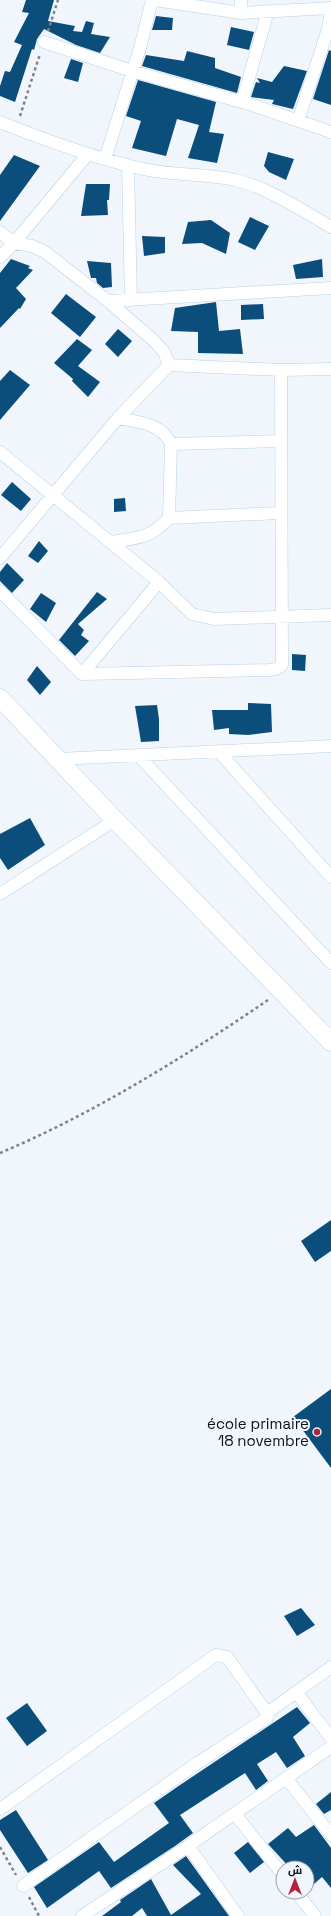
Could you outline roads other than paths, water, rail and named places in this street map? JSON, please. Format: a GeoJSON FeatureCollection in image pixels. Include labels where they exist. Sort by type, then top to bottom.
{"type":"FeatureCollection","features":[{"type":"Feature","properties":{"kind":"main road"},"geometry":{"type":"LineString","coordinates":[[0,698],[115,820],[331,1042]]}},
{"type":"Feature","properties":{"kind":"street"},"geometry":{"type":"LineString","coordinates":[[105,159],[156,0],[241,13],[331,8]]}},
{"type":"Feature","properties":{"kind":"street"},"geometry":{"type":"LineString","coordinates":[[241,0],[241,13]]}},
{"type":"Feature","properties":{"kind":"street"},"geometry":{"type":"LineString","coordinates":[[242,102],[268,11]]}},
{"type":"Feature","properties":{"kind":"street"},"geometry":{"type":"LineString","coordinates":[[298,121],[328,29],[331,11]]}},
{"type":"Feature","properties":{"kind":"street"},"geometry":{"type":"LineString","coordinates":[[44,42],[132,72],[242,102],[331,132]]}},
{"type":"Feature","properties":{"kind":"street"},"geometry":{"type":"LineString","coordinates":[[0,122],[88,154],[140,169],[236,180],[269,193],[331,227]]}},
{"type":"Feature","properties":{"kind":"street"},"geometry":{"type":"LineString","coordinates":[[0,257],[14,244],[88,154]]}},
{"type":"Feature","properties":{"kind":"street"},"geometry":{"type":"LineString","coordinates":[[128,165],[131,300]]}},
{"type":"Feature","properties":{"kind":"street"},"geometry":{"type":"LineString","coordinates":[[0,232],[14,244],[32,246],[45,252],[108,301],[153,340],[164,352],[169,365]]}},
{"type":"Feature","properties":{"kind":"street"},"geometry":{"type":"LineString","coordinates":[[108,301],[331,288]]}},
{"type":"Feature","properties":{"kind":"street"},"geometry":{"type":"LineString","coordinates":[[0,558],[118,418],[169,365],[280,370],[331,369]]}},
{"type":"Feature","properties":{"kind":"street"},"geometry":{"type":"LineString","coordinates":[[0,591],[82,674],[276,669],[282,665],[280,616],[280,370]]}},
{"type":"Feature","properties":{"kind":"street"},"geometry":{"type":"LineString","coordinates":[[118,418],[147,424],[167,435],[171,444],[169,518]]}},
{"type":"Feature","properties":{"kind":"street"},"geometry":{"type":"LineString","coordinates":[[171,444],[280,441]]}},
{"type":"Feature","properties":{"kind":"street"},"geometry":{"type":"LineString","coordinates":[[0,452],[159,582],[192,614],[205,618],[331,615]]}},
{"type":"Feature","properties":{"kind":"street"},"geometry":{"type":"LineString","coordinates":[[110,542],[142,537],[155,532],[169,518],[280,513]]}},
{"type":"Feature","properties":{"kind":"street"},"geometry":{"type":"LineString","coordinates":[[82,674],[159,582]]}},
{"type":"Feature","properties":{"kind":"street"},"geometry":{"type":"LineString","coordinates":[[58,759],[331,746]]}},
{"type":"Feature","properties":{"kind":"street"},"geometry":{"type":"LineString","coordinates":[[219,752],[331,878]]}},
{"type":"Feature","properties":{"kind":"street"},"geometry":{"type":"LineString","coordinates":[[138,755],[331,963]]}},
{"type":"Feature","properties":{"kind":"street"},"geometry":{"type":"LineString","coordinates":[[0,894],[115,820]]}},
{"type":"Feature","properties":{"kind":"street"},"geometry":{"type":"LineString","coordinates":[[0,1809],[216,1655],[227,1657],[267,1713],[267,1718],[196,1764],[23,1886]]}},
{"type":"Feature","properties":{"kind":"street"},"geometry":{"type":"LineString","coordinates":[[267,1713],[331,1667]]}},
{"type":"Feature","properties":{"kind":"street"},"geometry":{"type":"LineString","coordinates":[[296,1692],[331,1738]]}},
{"type":"Feature","properties":{"kind":"street"},"geometry":{"type":"LineString","coordinates":[[82,1916],[188,1846],[331,1747]]}},
{"type":"Feature","properties":{"kind":"street"},"geometry":{"type":"LineString","coordinates":[[286,1778],[331,1835]]}},
{"type":"Feature","properties":{"kind":"street"},"geometry":{"type":"LineString","coordinates":[[235,1814],[275,1865]]}},
{"type":"Feature","properties":{"kind":"street"},"geometry":{"type":"LineString","coordinates":[[188,1846],[238,1916]]}},
{"type":"Feature","properties":{"kind":"street"},"geometry":{"type":"LineString","coordinates":[[302,1900],[315,1916]]}},
{"type":"Feature","properties":{"kind":"place","name":"école primaire 18 novembre"},"geometry":{"type":"Point","coordinates":[317,1432]}}]}
